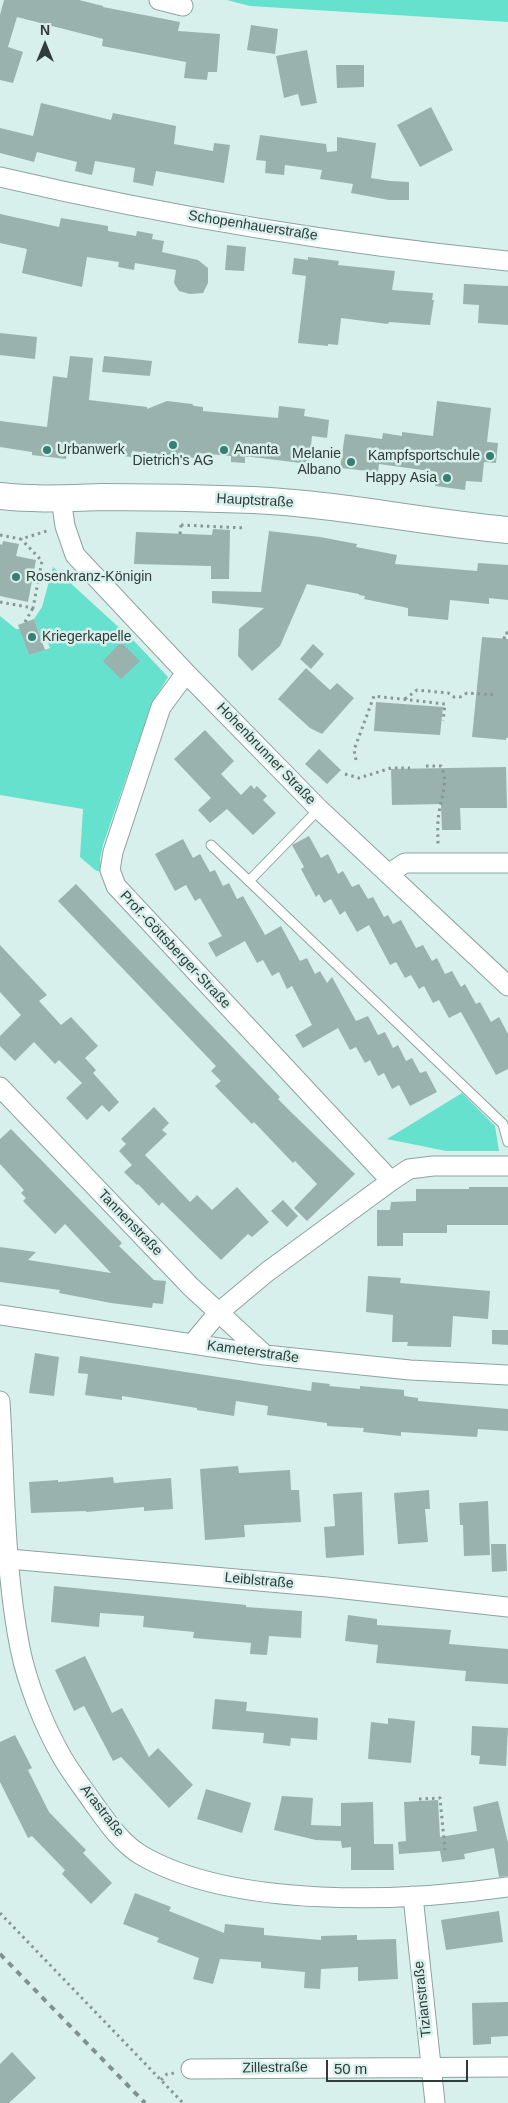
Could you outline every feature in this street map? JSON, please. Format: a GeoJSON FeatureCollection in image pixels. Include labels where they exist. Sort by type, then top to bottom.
{"type":"FeatureCollection","features":[{"type":"Feature","properties":{"kind":"street"},"geometry":{"type":"LineString","coordinates":[[159,0],[183,6]]}},
{"type":"Feature","properties":{"kind":"street","name":"Schopenhauerstraße"},"geometry":{"type":"LineString","coordinates":[[0,177],[79,196],[226,222],[416,252],[508,261]]}},
{"type":"Feature","properties":{"kind":"street","name":"Hauptstraße"},"geometry":{"type":"LineString","coordinates":[[0,496],[62,498],[138,497],[268,501],[310,504],[416,520],[508,530]]}},
{"type":"Feature","properties":{"kind":"street","name":"Hohenbrunner Straße"},"geometry":{"type":"LineString","coordinates":[[62,498],[65,526],[76,555],[186,673],[319,809],[508,986]]}},
{"type":"Feature","properties":{"kind":"street","name":"Prof.-Göttsberger-Straße"},"geometry":{"type":"LineString","coordinates":[[186,673],[161,707],[140,770],[110,870],[116,886],[391,1181]]}},
{"type":"Feature","properties":{"kind":"street"},"geometry":{"type":"LineString","coordinates":[[388,874],[404,863],[508,863]]}},
{"type":"Feature","properties":{"kind":"street","name":"Tannenstraße"},"geometry":{"type":"LineString","coordinates":[[0,1087],[218,1314],[265,1355]]}},
{"type":"Feature","properties":{"kind":"street"},"geometry":{"type":"LineString","coordinates":[[192,1344],[218,1314],[268,1272],[409,1169],[433,1166],[508,1166]]}},
{"type":"Feature","properties":{"kind":"street","name":"Kameterstraße"},"geometry":{"type":"LineString","coordinates":[[0,1315],[265,1355],[410,1370],[508,1375]]}},
{"type":"Feature","properties":{"kind":"street","name":"Arastraße"},"geometry":{"type":"LineString","coordinates":[[0,1401],[9,1559],[20,1649],[27,1675],[62,1757],[111,1828],[138,1854],[192,1876],[257,1892],[305,1896],[414,1896],[480,1891],[508,1886]]}},
{"type":"Feature","properties":{"kind":"street","name":"Leiblstraße"},"geometry":{"type":"LineString","coordinates":[[9,1559],[327,1587],[508,1607]]}},
{"type":"Feature","properties":{"kind":"street","name":"Tizianstraße"},"geometry":{"type":"LineString","coordinates":[[414,1896],[435,2103]]}},
{"type":"Feature","properties":{"kind":"street","name":"Zillestraße"},"geometry":{"type":"LineString","coordinates":[[191,2069],[508,2067]]}},
{"type":"Feature","properties":{"kind":"lane"},"geometry":{"type":"LineString","coordinates":[[249,881],[319,809]]}},
{"type":"Feature","properties":{"kind":"lane"},"geometry":{"type":"LineString","coordinates":[[211,845],[503,1124],[508,1142]]}},
{"type":"Feature","properties":{"kind":"path"},"geometry":{"type":"LineString","coordinates":[[180,534],[181,519]]}},
{"type":"Feature","properties":{"kind":"path"},"geometry":{"type":"LineString","coordinates":[[181,525],[245,528]]}},
{"type":"Feature","properties":{"kind":"path"},"geometry":{"type":"LineString","coordinates":[[21,540],[47,531]]}},
{"type":"Feature","properties":{"kind":"path"},"geometry":{"type":"LineString","coordinates":[[0,535],[21,540],[42,561],[33,608],[25,622]]}},
{"type":"Feature","properties":{"kind":"path"},"geometry":{"type":"LineString","coordinates":[[0,602],[33,608]]}},
{"type":"Feature","properties":{"kind":"path"},"geometry":{"type":"LineString","coordinates":[[504,639],[505,633],[508,633]]}},
{"type":"Feature","properties":{"kind":"path"},"geometry":{"type":"LineString","coordinates":[[404,700],[417,690],[448,693],[454,697],[460,697],[467,693],[497,695]]}},
{"type":"Feature","properties":{"kind":"path"},"geometry":{"type":"LineString","coordinates":[[356,760],[354,750],[374,696],[445,704],[443,722]]}},
{"type":"Feature","properties":{"kind":"path"},"geometry":{"type":"LineString","coordinates":[[426,766],[442,766],[444,772],[443,801],[439,811],[438,854]]}},
{"type":"Feature","properties":{"kind":"path"},"geometry":{"type":"LineString","coordinates":[[345,774],[359,778],[391,768],[410,768]]}},
{"type":"Feature","properties":{"kind":"path"},"geometry":{"type":"LineString","coordinates":[[419,1799],[440,1798],[446,1850]]}},
{"type":"Feature","properties":{"kind":"path"},"geometry":{"type":"LineString","coordinates":[[0,1913],[183,2103]]}},
{"type":"Feature","properties":{"kind":"path"},"geometry":{"type":"LineString","coordinates":[[161,2080],[167,2074]]}},
{"type":"Feature","properties":{"kind":"green space"},"geometry":{"type":"Polygon","coordinates":[[[227,0],[508,0],[508,22],[250,6],[227,0]]]}},
{"type":"Feature","properties":{"kind":"green space"},"geometry":{"type":"Polygon","coordinates":[[[53,567],[137,644],[168,677],[152,703],[103,845],[100,859],[101,872],[95,870],[80,857],[83,809],[0,795],[0,616],[16,629],[20,629],[29,655],[50,648],[45,636],[41,638],[34,619],[42,607],[53,567]]]}},
{"type":"Feature","properties":{"kind":"green space"},"geometry":{"type":"Polygon","coordinates":[[[462,1093],[495,1126],[499,1151],[446,1151],[387,1139],[462,1093]]]}},
{"type":"Feature","properties":{"kind":"building"},"geometry":{"type":"Polygon","coordinates":[[[4,0],[79,0],[103,7],[180,22],[178,31],[220,34],[217,72],[208,72],[207,80],[184,78],[186,62],[102,46],[103,39],[17,17],[8,47],[23,52],[13,83],[0,80],[0,15],[4,0]]]}},
{"type":"Feature","properties":{"kind":"building"},"geometry":{"type":"Polygon","coordinates":[[[251,25],[278,29],[275,54],[247,50],[251,25]]]}},
{"type":"Feature","properties":{"kind":"building"},"geometry":{"type":"Polygon","coordinates":[[[307,50],[317,103],[301,106],[298,94],[284,98],[276,56],[307,50]]]}},
{"type":"Feature","properties":{"kind":"building"},"geometry":{"type":"Polygon","coordinates":[[[336,65],[364,65],[364,87],[337,88],[336,65]]]}},
{"type":"Feature","properties":{"kind":"building"},"geometry":{"type":"Polygon","coordinates":[[[41,103],[111,120],[113,113],[176,126],[174,144],[213,151],[214,143],[230,145],[224,183],[156,171],[153,186],[133,182],[135,168],[95,161],[92,175],[75,171],[77,162],[37,152],[34,162],[0,153],[0,128],[33,136],[41,103]]]}},
{"type":"Feature","properties":{"kind":"building"},"geometry":{"type":"Polygon","coordinates":[[[431,107],[453,150],[420,167],[397,125],[431,107]]]}},
{"type":"Feature","properties":{"kind":"building"},"geometry":{"type":"Polygon","coordinates":[[[260,135],[326,144],[327,152],[337,151],[337,137],[376,143],[371,178],[409,182],[409,200],[389,200],[351,193],[353,184],[320,179],[322,170],[285,165],[284,175],[265,173],[266,161],[256,160],[260,135]]]}},
{"type":"Feature","properties":{"kind":"building"},"geometry":{"type":"Polygon","coordinates":[[[0,214],[59,227],[61,218],[108,226],[108,231],[136,236],[137,231],[153,234],[152,239],[164,241],[162,252],[198,260],[208,268],[208,283],[203,293],[190,294],[179,291],[174,283],[176,270],[135,263],[134,270],[118,267],[119,262],[87,257],[82,287],[22,273],[27,249],[0,243],[0,214]]]}},
{"type":"Feature","properties":{"kind":"building"},"geometry":{"type":"Polygon","coordinates":[[[227,245],[246,247],[244,271],[225,270],[227,245]]]}},
{"type":"Feature","properties":{"kind":"building"},"geometry":{"type":"Polygon","coordinates":[[[308,257],[339,261],[338,265],[395,271],[392,290],[433,293],[432,300],[434,300],[430,325],[389,322],[388,324],[341,318],[338,345],[298,343],[306,276],[292,274],[294,258],[308,260],[308,257]]]}},
{"type":"Feature","properties":{"kind":"building"},"geometry":{"type":"Polygon","coordinates":[[[464,284],[508,286],[508,325],[478,323],[479,305],[463,304],[464,284]]]}},
{"type":"Feature","properties":{"kind":"building"},"geometry":{"type":"Polygon","coordinates":[[[0,333],[37,337],[35,359],[0,355],[0,333]]]}},
{"type":"Feature","properties":{"kind":"building"},"geometry":{"type":"Polygon","coordinates":[[[70,356],[93,358],[89,400],[147,407],[147,409],[167,401],[203,407],[203,411],[278,418],[279,406],[305,409],[304,416],[329,420],[327,438],[312,436],[309,464],[252,457],[245,457],[245,463],[231,462],[231,456],[198,453],[197,459],[189,457],[187,460],[132,451],[131,457],[67,449],[66,459],[32,455],[32,452],[0,447],[0,421],[47,427],[53,376],[67,378],[70,356]]]}},
{"type":"Feature","properties":{"kind":"building"},"geometry":{"type":"Polygon","coordinates":[[[104,356],[152,361],[150,376],[102,372],[104,356]]]}},
{"type":"Feature","properties":{"kind":"building"},"geometry":{"type":"Polygon","coordinates":[[[437,401],[491,408],[487,442],[498,443],[496,463],[484,462],[482,482],[466,481],[465,490],[435,486],[437,472],[379,464],[378,472],[340,468],[345,434],[382,439],[383,433],[402,436],[402,432],[433,436],[437,401]]]}},
{"type":"Feature","properties":{"kind":"building"},"geometry":{"type":"Polygon","coordinates":[[[213,529],[230,530],[229,579],[211,579],[211,566],[134,564],[136,532],[212,535],[213,529]]]}},
{"type":"Feature","properties":{"kind":"building"},"geometry":{"type":"Polygon","coordinates":[[[269,531],[320,537],[357,544],[356,547],[397,555],[395,564],[477,571],[478,563],[508,565],[508,600],[489,598],[489,604],[450,600],[448,620],[408,616],[408,608],[364,599],[365,596],[359,594],[307,584],[280,646],[252,671],[238,656],[239,629],[264,608],[212,603],[212,591],[261,592],[269,531]]]}},
{"type":"Feature","properties":{"kind":"building","name":"Rosenkranz-Königin"},"geometry":{"type":"Polygon","coordinates":[[[3,541],[19,544],[16,556],[36,560],[28,602],[0,596],[0,544],[2,545],[3,541]]]}},
{"type":"Feature","properties":{"kind":"building","name":"Kriegerkapelle"},"geometry":{"type":"Polygon","coordinates":[[[34,619],[45,650],[29,655],[18,625],[34,619]]]}},
{"type":"Feature","properties":{"kind":"building"},"geometry":{"type":"Polygon","coordinates":[[[482,637],[508,639],[508,738],[506,740],[472,737],[482,637]]]}},
{"type":"Feature","properties":{"kind":"building"},"geometry":{"type":"Polygon","coordinates":[[[121,642],[140,661],[121,679],[103,661],[121,642]]]}},
{"type":"Feature","properties":{"kind":"building"},"geometry":{"type":"Polygon","coordinates":[[[313,644],[324,654],[311,669],[300,659],[313,644]]]}},
{"type":"Feature","properties":{"kind":"building"},"geometry":{"type":"Polygon","coordinates":[[[306,668],[330,690],[337,683],[354,698],[322,734],[310,728],[278,699],[306,668]]]}},
{"type":"Feature","properties":{"kind":"building"},"geometry":{"type":"Polygon","coordinates":[[[376,702],[443,707],[440,735],[374,731],[376,702]]]}},
{"type":"Feature","properties":{"kind":"building"},"geometry":{"type":"Polygon","coordinates":[[[205,730],[234,761],[221,774],[241,795],[251,785],[254,789],[257,786],[267,796],[263,800],[276,813],[253,835],[227,809],[210,823],[198,810],[211,798],[174,759],[205,730]]]}},
{"type":"Feature","properties":{"kind":"building"},"geometry":{"type":"Polygon","coordinates":[[[319,749],[341,770],[327,784],[305,764],[319,749]]]}},
{"type":"Feature","properties":{"kind":"building"},"geometry":{"type":"Polygon","coordinates":[[[506,767],[507,808],[460,808],[461,830],[442,830],[441,804],[392,805],[391,769],[506,767]]]}},
{"type":"Feature","properties":{"kind":"building"},"geometry":{"type":"Polygon","coordinates":[[[309,836],[321,858],[328,854],[338,874],[343,871],[352,887],[359,884],[368,899],[373,897],[384,917],[388,915],[393,924],[401,920],[416,948],[423,945],[432,961],[437,958],[445,974],[452,971],[461,987],[465,984],[476,1004],[480,1002],[491,1022],[499,1017],[508,1034],[508,1069],[496,1075],[461,1012],[449,1018],[439,1000],[433,1003],[424,986],[419,989],[411,975],[405,978],[396,962],[390,965],[369,925],[357,932],[345,911],[340,915],[331,899],[324,903],[319,894],[316,897],[301,869],[304,867],[292,845],[309,836]]]}},
{"type":"Feature","properties":{"kind":"building"},"geometry":{"type":"Polygon","coordinates":[[[183,839],[193,858],[200,854],[210,872],[215,870],[223,886],[229,883],[237,899],[243,896],[265,935],[281,926],[300,961],[307,958],[315,974],[320,971],[327,983],[332,977],[356,1021],[368,1016],[378,1035],[385,1032],[393,1048],[398,1045],[406,1061],[412,1058],[420,1073],[426,1071],[437,1092],[410,1106],[399,1085],[392,1089],[384,1073],[378,1076],[370,1060],[365,1063],[356,1047],[350,1050],[338,1028],[303,1048],[295,1035],[312,1025],[292,986],[287,989],[279,972],[272,976],[263,960],[257,963],[245,941],[216,957],[208,943],[222,936],[200,898],[195,901],[186,885],[175,891],[155,854],[183,839]]]}},
{"type":"Feature","properties":{"kind":"building"},"geometry":{"type":"Polygon","coordinates":[[[76,884],[280,1097],[278,1099],[355,1174],[307,1221],[294,1208],[317,1184],[295,1161],[293,1163],[254,1122],[252,1124],[215,1086],[221,1081],[211,1071],[216,1066],[58,901],[76,884]]]}},
{"type":"Feature","properties":{"kind":"building"},"geometry":{"type":"Polygon","coordinates":[[[0,945],[47,995],[39,1001],[61,1025],[71,1017],[98,1046],[85,1058],[96,1070],[93,1073],[119,1102],[109,1112],[102,1105],[87,1120],[66,1098],[82,1083],[59,1060],[55,1064],[34,1042],[15,1061],[0,1046],[0,1036],[21,1015],[0,992],[0,945]]]}},
{"type":"Feature","properties":{"kind":"building"},"geometry":{"type":"Polygon","coordinates":[[[154,1107],[169,1123],[162,1130],[167,1134],[145,1155],[190,1202],[197,1195],[212,1210],[237,1187],[269,1222],[252,1237],[248,1234],[221,1260],[162,1202],[159,1206],[124,1172],[132,1165],[119,1151],[126,1144],[121,1139],[154,1107]]]}},
{"type":"Feature","properties":{"kind":"building"},"geometry":{"type":"Polygon","coordinates":[[[11,1129],[122,1243],[119,1246],[154,1280],[166,1281],[163,1304],[153,1303],[152,1308],[111,1303],[59,1293],[60,1290],[0,1282],[0,1247],[36,1252],[28,1260],[111,1273],[65,1224],[55,1234],[23,1201],[26,1198],[21,1193],[24,1190],[0,1164],[0,1139],[11,1129]]]}},
{"type":"Feature","properties":{"kind":"building"},"geometry":{"type":"Polygon","coordinates":[[[469,1187],[508,1187],[508,1225],[447,1225],[447,1233],[403,1233],[403,1246],[377,1246],[377,1210],[390,1210],[391,1202],[416,1201],[416,1189],[469,1189],[469,1187]]]}},
{"type":"Feature","properties":{"kind":"building"},"geometry":{"type":"Polygon","coordinates":[[[283,1200],[298,1216],[287,1227],[271,1211],[283,1200]]]}},
{"type":"Feature","properties":{"kind":"building"},"geometry":{"type":"Polygon","coordinates":[[[368,1276],[401,1278],[400,1283],[490,1291],[488,1319],[453,1316],[451,1347],[407,1346],[408,1342],[392,1342],[393,1315],[366,1312],[368,1276]]]}},
{"type":"Feature","properties":{"kind":"building"},"geometry":{"type":"Polygon","coordinates":[[[492,1330],[508,1330],[508,1345],[492,1344],[492,1330]]]}},
{"type":"Feature","properties":{"kind":"building"},"geometry":{"type":"Polygon","coordinates":[[[35,1353],[59,1357],[54,1396],[29,1393],[35,1353]]]}},
{"type":"Feature","properties":{"kind":"building"},"geometry":{"type":"Polygon","coordinates":[[[80,1356],[311,1391],[312,1382],[330,1384],[329,1386],[360,1389],[360,1386],[404,1390],[404,1396],[418,1398],[418,1401],[508,1409],[508,1431],[478,1429],[477,1437],[401,1432],[401,1436],[363,1432],[364,1428],[327,1426],[327,1423],[267,1415],[268,1406],[236,1401],[234,1416],[122,1396],[122,1400],[85,1395],[88,1374],[78,1373],[80,1356]]]}},
{"type":"Feature","properties":{"kind":"building"},"geometry":{"type":"Polygon","coordinates":[[[238,1466],[239,1473],[290,1470],[291,1490],[299,1490],[301,1522],[244,1525],[245,1537],[205,1540],[200,1469],[238,1466]]]}},
{"type":"Feature","properties":{"kind":"building"},"geometry":{"type":"Polygon","coordinates":[[[113,1477],[114,1483],[171,1478],[173,1509],[144,1511],[144,1507],[86,1512],[31,1513],[29,1482],[58,1480],[58,1482],[113,1477]]]}},
{"type":"Feature","properties":{"kind":"building"},"geometry":{"type":"Polygon","coordinates":[[[429,1490],[430,1509],[425,1509],[428,1542],[398,1544],[394,1493],[429,1490]]]}},
{"type":"Feature","properties":{"kind":"building"},"geometry":{"type":"Polygon","coordinates":[[[362,1492],[364,1555],[326,1558],[324,1527],[335,1526],[333,1494],[362,1492]]]}},
{"type":"Feature","properties":{"kind":"building"},"geometry":{"type":"Polygon","coordinates":[[[488,1501],[490,1555],[464,1556],[463,1525],[460,1525],[459,1503],[488,1501]]]}},
{"type":"Feature","properties":{"kind":"building"},"geometry":{"type":"Polygon","coordinates":[[[491,1544],[506,1544],[507,1571],[492,1572],[491,1544]]]}},
{"type":"Feature","properties":{"kind":"building"},"geometry":{"type":"Polygon","coordinates":[[[54,1586],[246,1605],[246,1607],[302,1611],[301,1638],[269,1636],[267,1655],[250,1654],[251,1643],[193,1638],[194,1632],[143,1627],[144,1616],[100,1613],[99,1627],[51,1622],[54,1586]]]}},
{"type":"Feature","properties":{"kind":"building"},"geometry":{"type":"Polygon","coordinates":[[[348,1615],[377,1619],[377,1625],[451,1630],[449,1644],[508,1649],[508,1684],[465,1681],[466,1671],[376,1663],[378,1645],[345,1641],[348,1615]]]}},
{"type":"Feature","properties":{"kind":"building"},"geometry":{"type":"Polygon","coordinates":[[[85,1656],[112,1713],[122,1708],[149,1757],[158,1748],[193,1785],[169,1808],[121,1757],[113,1761],[84,1706],[74,1711],[55,1670],[85,1656]]]}},
{"type":"Feature","properties":{"kind":"building"},"geometry":{"type":"Polygon","coordinates":[[[215,1699],[247,1702],[246,1711],[318,1718],[317,1740],[291,1738],[290,1746],[263,1743],[264,1733],[212,1729],[215,1699]]]}},
{"type":"Feature","properties":{"kind":"building"},"geometry":{"type":"Polygon","coordinates":[[[388,1718],[415,1721],[411,1763],[368,1759],[371,1722],[388,1724],[388,1718]]]}},
{"type":"Feature","properties":{"kind":"building"},"geometry":{"type":"Polygon","coordinates":[[[472,1726],[508,1728],[506,1766],[479,1764],[480,1756],[471,1755],[472,1726]]]}},
{"type":"Feature","properties":{"kind":"building"},"geometry":{"type":"Polygon","coordinates":[[[15,1735],[32,1768],[28,1770],[49,1812],[86,1850],[83,1853],[112,1883],[91,1904],[62,1874],[65,1870],[32,1836],[28,1838],[0,1782],[0,1742],[15,1735]]]}},
{"type":"Feature","properties":{"kind":"building"},"geometry":{"type":"Polygon","coordinates":[[[206,1789],[251,1803],[242,1833],[197,1819],[206,1789]]]}},
{"type":"Feature","properties":{"kind":"building"},"geometry":{"type":"Polygon","coordinates":[[[282,1796],[313,1798],[311,1825],[341,1826],[341,1803],[373,1802],[374,1844],[393,1844],[394,1870],[351,1870],[351,1847],[342,1848],[341,1841],[316,1840],[274,1830],[282,1796]]]}},
{"type":"Feature","properties":{"kind":"building"},"geometry":{"type":"Polygon","coordinates":[[[438,1800],[440,1837],[477,1831],[473,1807],[498,1801],[508,1843],[508,1876],[499,1877],[494,1848],[464,1854],[465,1859],[442,1862],[440,1851],[399,1854],[398,1842],[406,1841],[404,1802],[438,1800]]]}},
{"type":"Feature","properties":{"kind":"building"},"geometry":{"type":"Polygon","coordinates":[[[135,1893],[171,1907],[169,1911],[224,1933],[225,1924],[264,1928],[264,1935],[321,1940],[321,1936],[357,1935],[357,1940],[396,1939],[398,1979],[358,1981],[358,1967],[321,1969],[320,1989],[304,1988],[305,1972],[261,1968],[261,1962],[220,1959],[213,1984],[193,1979],[199,1958],[157,1942],[159,1938],[123,1924],[135,1893]]]}},
{"type":"Feature","properties":{"kind":"building"},"geometry":{"type":"Polygon","coordinates":[[[499,1911],[503,1942],[446,1950],[441,1920],[499,1911]]]}},
{"type":"Feature","properties":{"kind":"building"},"geometry":{"type":"Polygon","coordinates":[[[508,2002],[508,2036],[491,2037],[491,2044],[473,2045],[472,2003],[508,2002]]]}},
{"type":"Feature","properties":{"kind":"building"},"geometry":{"type":"Polygon","coordinates":[[[12,2052],[36,2078],[9,2103],[0,2103],[0,2064],[12,2052]]]}},
{"type":"Feature","properties":{"kind":"railway"},"geometry":{"type":"LineString","coordinates":[[0,1954],[145,2103]]}},
{"type":"Feature","properties":{"kind":"place","name":"Dietrich's AG"},"geometry":{"type":"Point","coordinates":[173,445]}},
{"type":"Feature","properties":{"kind":"place","name":"Urbanwerk"},"geometry":{"type":"Point","coordinates":[47,450]}},
{"type":"Feature","properties":{"kind":"place","name":"Ananta"},"geometry":{"type":"Point","coordinates":[224,450]}},
{"type":"Feature","properties":{"kind":"place","name":"Kampfsportschule"},"geometry":{"type":"Point","coordinates":[490,456]}},
{"type":"Feature","properties":{"kind":"place","name":"Melanie Albano"},"geometry":{"type":"Point","coordinates":[351,462]}},
{"type":"Feature","properties":{"kind":"place","name":"Happy Asia"},"geometry":{"type":"Point","coordinates":[447,478]}},
{"type":"Feature","properties":{"kind":"place","name":"Rosenkranz-Königin"},"geometry":{"type":"Point","coordinates":[16,577]}},
{"type":"Feature","properties":{"kind":"place","name":"Kriegerkapelle"},"geometry":{"type":"Point","coordinates":[32,637]}}]}
